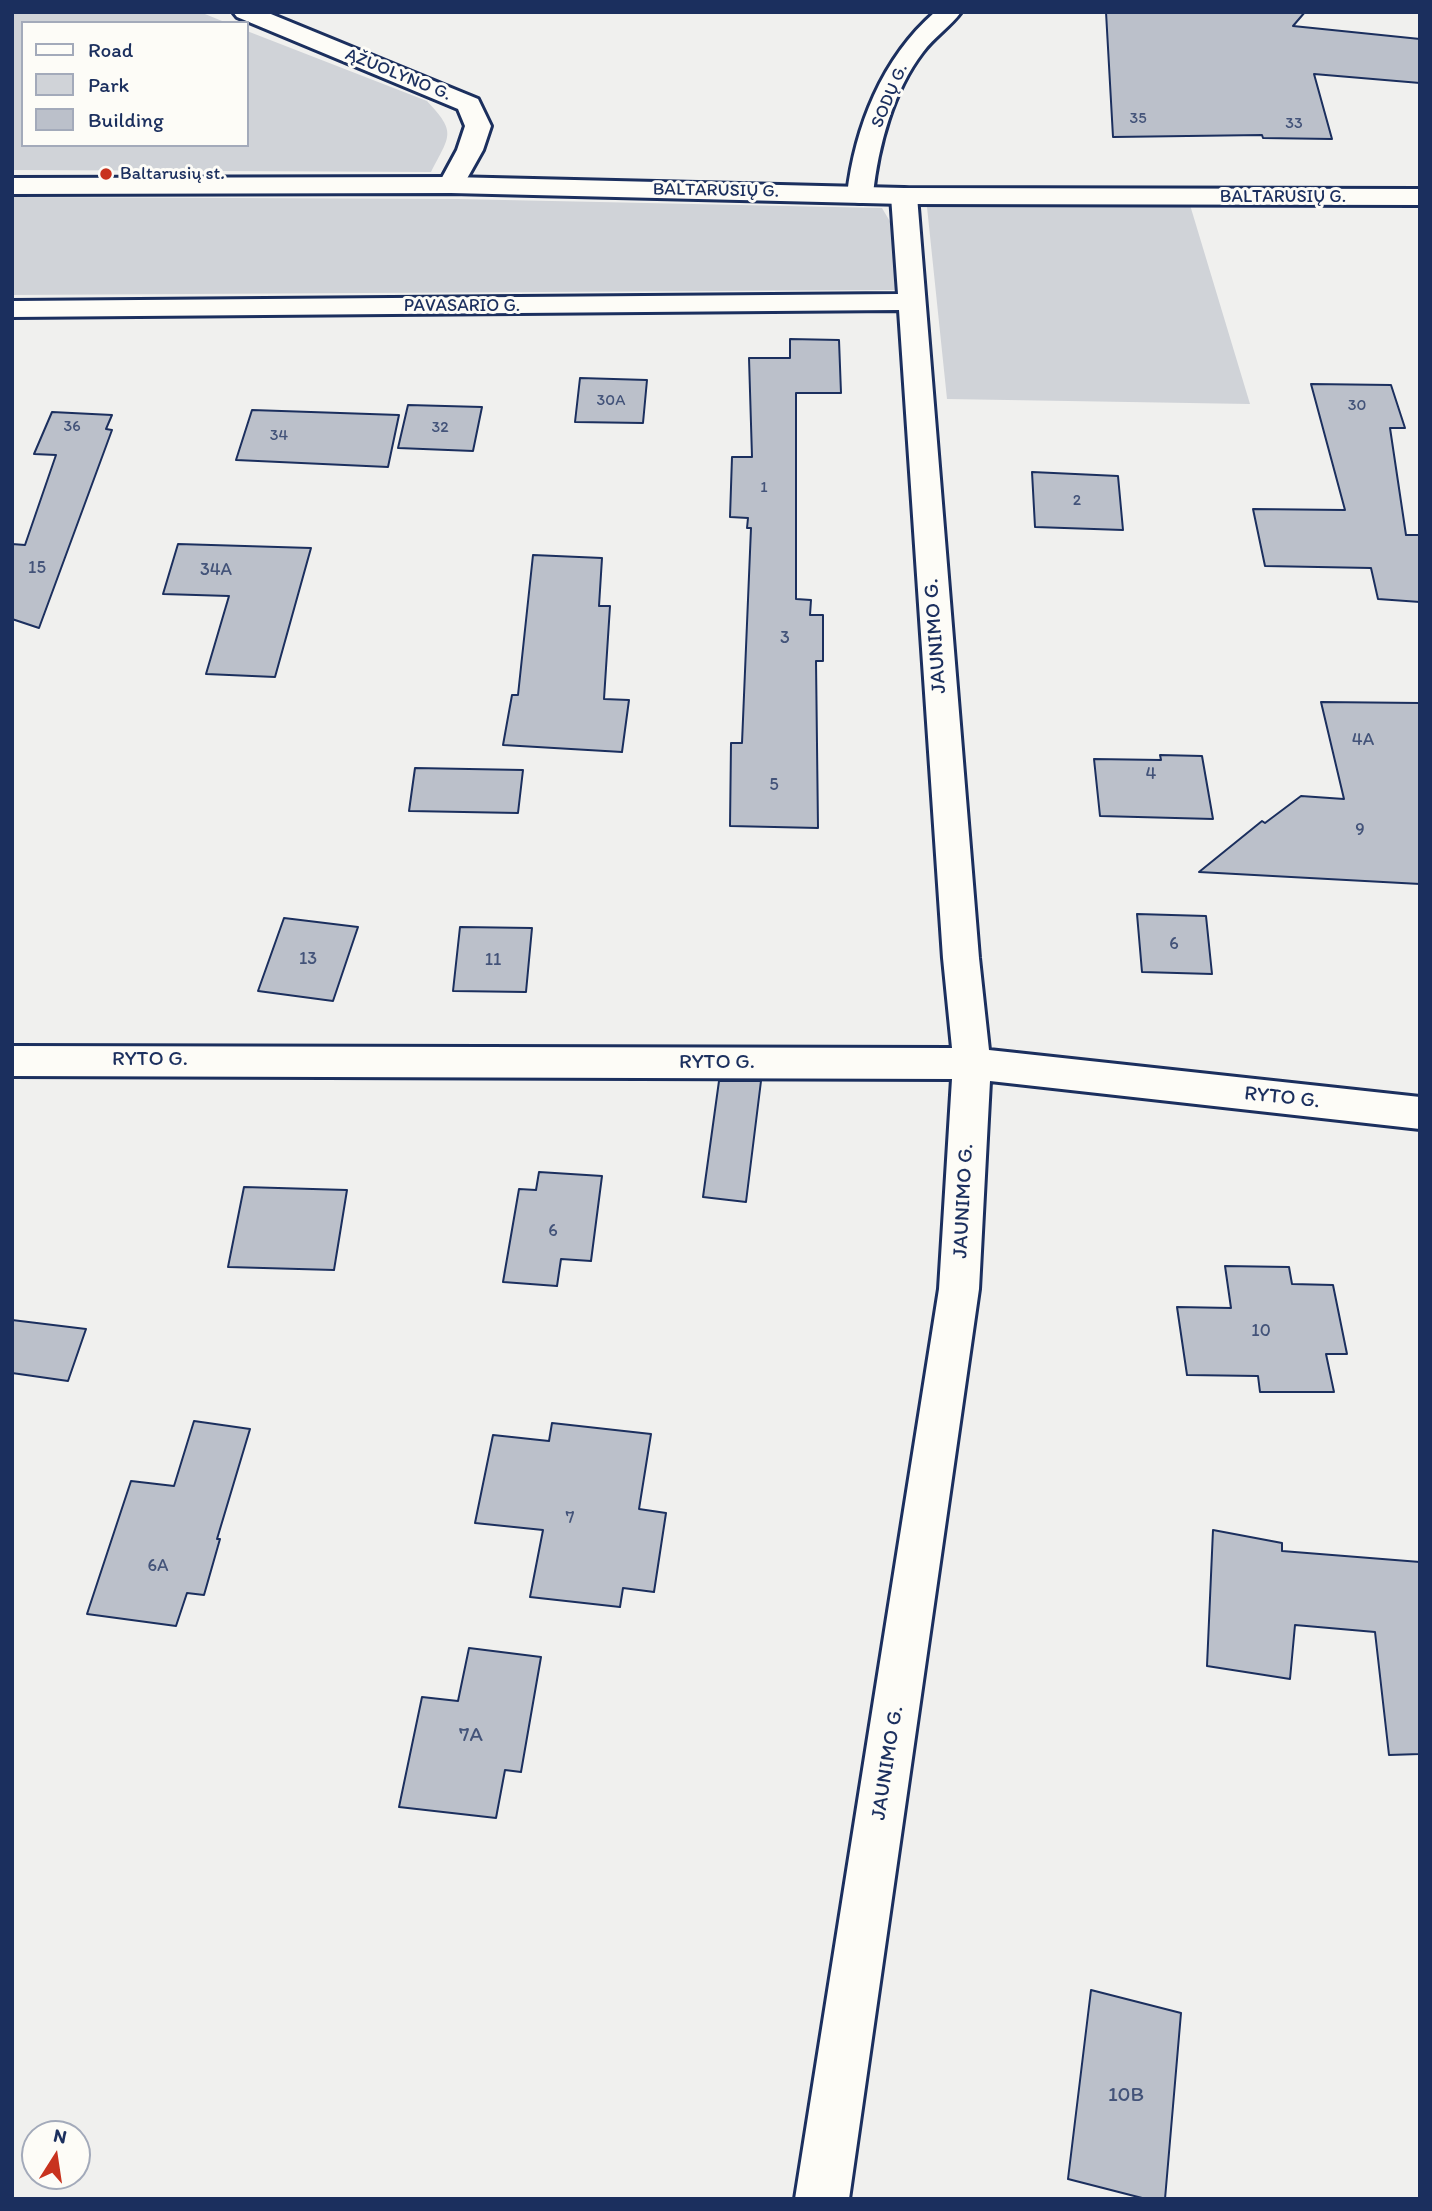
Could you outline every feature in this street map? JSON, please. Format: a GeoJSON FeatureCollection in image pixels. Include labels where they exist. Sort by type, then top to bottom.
{"type":"FeatureCollection","features":[{"type":"Feature","properties":{"kind":"street","name":"ĄŽUOLYNO G."},"geometry":{"type":"LineString","coordinates":[[245,12],[469,104],[478,127],[470,150],[452,185]]}},
{"type":"Feature","properties":{"kind":"street","name":"SODŲ G."},"geometry":{"type":"LineString","coordinates":[[860,195],[861,174],[892,83],[907,56],[922,37],[949,12]]}},
{"type":"Feature","properties":{"kind":"street","name":"BALTARUSIŲ G."},"geometry":{"type":"LineString","coordinates":[[12,186],[452,185],[904,196],[1420,197]]}},
{"type":"Feature","properties":{"kind":"street","name":"JAUNIMO G."},"geometry":{"type":"LineString","coordinates":[[822,2199],[959,1289],[972,1064],[961,958],[904,196]]}},
{"type":"Feature","properties":{"kind":"street","name":"PAVASARIO G."},"geometry":{"type":"LineString","coordinates":[[12,309],[912,302]]}},
{"type":"Feature","properties":{"kind":"street","name":"RYTO G."},"geometry":{"type":"LineString","coordinates":[[12,1061],[972,1064],[1420,1113]]}},
{"type":"Feature","properties":{"kind":"green space"},"geometry":{"type":"Polygon","coordinates":[[[12,12],[200,12],[222,21],[21,21],[21,147],[248,147],[248,31],[427,101],[443,120],[447,135],[443,150],[431,172],[12,170],[12,12]]]}},
{"type":"Feature","properties":{"kind":"green space"},"geometry":{"type":"Polygon","coordinates":[[[12,197],[458,199],[882,208],[895,230],[895,290],[12,295],[12,197]]]}},
{"type":"Feature","properties":{"kind":"green space"},"geometry":{"type":"Polygon","coordinates":[[[1190,205],[1250,404],[947,399],[927,207],[1190,205]]]}},
{"type":"Feature","properties":{"kind":"building"},"geometry":{"type":"Polygon","coordinates":[[[1106,12],[1305,12],[1293,26],[1420,39],[1420,83],[1314,74],[1332,139],[1263,138],[1262,135],[1113,137],[1106,12]]]}},
{"type":"Feature","properties":{"kind":"building"},"geometry":{"type":"Polygon","coordinates":[[[790,339],[839,340],[841,393],[796,393],[796,599],[811,600],[810,615],[823,615],[823,661],[816,661],[818,828],[730,826],[731,743],[742,743],[751,528],[747,528],[748,518],[730,517],[732,457],[752,457],[749,358],[790,358],[790,339]]]}},
{"type":"Feature","properties":{"kind":"building"},"geometry":{"type":"Polygon","coordinates":[[[580,378],[647,380],[643,423],[575,422],[580,378]]]}},
{"type":"Feature","properties":{"kind":"building"},"geometry":{"type":"Polygon","coordinates":[[[1311,384],[1391,385],[1405,428],[1390,428],[1406,535],[1420,535],[1420,602],[1378,599],[1371,568],[1265,566],[1253,509],[1345,510],[1311,384]]]}},
{"type":"Feature","properties":{"kind":"building"},"geometry":{"type":"Polygon","coordinates":[[[408,405],[482,407],[473,451],[398,448],[408,405]]]}},
{"type":"Feature","properties":{"kind":"building"},"geometry":{"type":"Polygon","coordinates":[[[252,410],[399,415],[388,467],[236,460],[252,410]]]}},
{"type":"Feature","properties":{"kind":"building"},"geometry":{"type":"Polygon","coordinates":[[[52,412],[112,415],[106,429],[112,430],[39,628],[12,619],[12,544],[25,545],[56,455],[34,454],[52,412]]]}},
{"type":"Feature","properties":{"kind":"building"},"geometry":{"type":"Polygon","coordinates":[[[1032,472],[1118,476],[1123,530],[1035,527],[1032,472]]]}},
{"type":"Feature","properties":{"kind":"building"},"geometry":{"type":"Polygon","coordinates":[[[178,544],[311,548],[275,677],[206,674],[229,596],[163,594],[178,544]]]}},
{"type":"Feature","properties":{"kind":"building"},"geometry":{"type":"Polygon","coordinates":[[[533,555],[602,558],[599,606],[610,606],[604,699],[629,700],[622,752],[503,745],[512,695],[518,695],[533,555]]]}},
{"type":"Feature","properties":{"kind":"building"},"geometry":{"type":"Polygon","coordinates":[[[1321,702],[1420,703],[1420,884],[1199,872],[1262,821],[1265,823],[1301,796],[1344,799],[1321,702]]]}},
{"type":"Feature","properties":{"kind":"building"},"geometry":{"type":"Polygon","coordinates":[[[1160,755],[1202,756],[1213,819],[1100,816],[1094,759],[1161,760],[1160,755]]]}},
{"type":"Feature","properties":{"kind":"building"},"geometry":{"type":"Polygon","coordinates":[[[415,768],[523,770],[518,813],[409,811],[415,768]]]}},
{"type":"Feature","properties":{"kind":"building"},"geometry":{"type":"Polygon","coordinates":[[[1137,914],[1206,916],[1212,974],[1142,972],[1137,914]]]}},
{"type":"Feature","properties":{"kind":"building"},"geometry":{"type":"Polygon","coordinates":[[[284,918],[358,927],[333,1001],[258,991],[284,918]]]}},
{"type":"Feature","properties":{"kind":"building"},"geometry":{"type":"Polygon","coordinates":[[[460,927],[532,928],[526,992],[453,991],[460,927]]]}},
{"type":"Feature","properties":{"kind":"building"},"geometry":{"type":"Polygon","coordinates":[[[719,1081],[761,1081],[746,1202],[703,1197],[719,1081]]]}},
{"type":"Feature","properties":{"kind":"building"},"geometry":{"type":"Polygon","coordinates":[[[539,1172],[602,1176],[591,1261],[561,1259],[557,1286],[503,1282],[519,1189],[536,1190],[539,1172]]]}},
{"type":"Feature","properties":{"kind":"building"},"geometry":{"type":"Polygon","coordinates":[[[244,1187],[347,1190],[334,1270],[228,1267],[244,1187]]]}},
{"type":"Feature","properties":{"kind":"building"},"geometry":{"type":"Polygon","coordinates":[[[1225,1266],[1289,1267],[1292,1284],[1333,1285],[1347,1354],[1326,1354],[1334,1392],[1260,1392],[1258,1376],[1187,1375],[1177,1307],[1231,1308],[1225,1266]]]}},
{"type":"Feature","properties":{"kind":"building"},"geometry":{"type":"Polygon","coordinates":[[[12,1320],[86,1329],[68,1381],[12,1373],[12,1320]]]}},
{"type":"Feature","properties":{"kind":"building"},"geometry":{"type":"Polygon","coordinates":[[[194,1421],[250,1429],[217,1539],[220,1539],[204,1595],[187,1593],[176,1626],[87,1614],[131,1481],[174,1486],[194,1421]]]}},
{"type":"Feature","properties":{"kind":"building"},"geometry":{"type":"Polygon","coordinates":[[[552,1423],[651,1434],[639,1509],[666,1513],[654,1592],[623,1588],[620,1607],[530,1597],[543,1530],[475,1523],[493,1435],[549,1441],[552,1423]]]}},
{"type":"Feature","properties":{"kind":"building"},"geometry":{"type":"Polygon","coordinates":[[[1213,1530],[1282,1543],[1282,1551],[1420,1562],[1420,1754],[1389,1755],[1375,1632],[1295,1625],[1290,1679],[1207,1666],[1213,1530]]]}},
{"type":"Feature","properties":{"kind":"building"},"geometry":{"type":"Polygon","coordinates":[[[469,1648],[541,1657],[521,1772],[505,1770],[496,1818],[399,1807],[422,1697],[458,1701],[469,1648]]]}},
{"type":"Feature","properties":{"kind":"building"},"geometry":{"type":"Polygon","coordinates":[[[1091,1990],[1181,2013],[1165,2199],[1146,2199],[1068,2179],[1091,1990]]]}},
{"type":"Feature","properties":{"kind":"place","name":"Baltarusių st."},"geometry":{"type":"Point","coordinates":[106,174]}}]}
